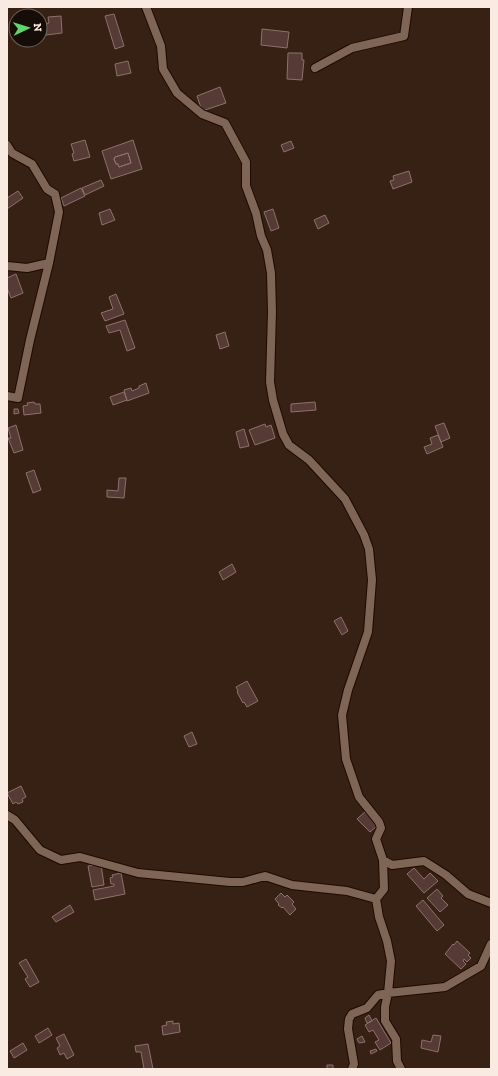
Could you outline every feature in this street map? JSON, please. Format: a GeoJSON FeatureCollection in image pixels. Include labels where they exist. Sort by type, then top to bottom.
{"type":"FeatureCollection","features":[{"type":"Feature","properties":{"kind":"street"},"geometry":{"type":"LineString","coordinates":[[146,7],[161,46],[163,70],[177,93],[202,114],[225,123],[246,162],[246,186],[256,213],[261,236],[267,250],[271,273],[272,312],[270,382],[273,400],[283,434],[289,445],[309,460],[345,499],[364,535],[369,549],[372,580],[368,632],[348,690],[342,714],[346,759],[359,796],[379,822],[381,828],[376,838],[383,860],[384,889],[376,899],[379,917],[391,961],[385,1007],[385,1021],[396,1039],[397,1061],[401,1069]]}},
{"type":"Feature","properties":{"kind":"street"},"geometry":{"type":"LineString","coordinates":[[314,68],[352,48],[404,36],[408,7]]}},
{"type":"Feature","properties":{"kind":"street"},"geometry":{"type":"LineString","coordinates":[[7,145],[12,153],[32,164],[47,189],[55,194],[59,212],[49,263],[30,340],[18,398],[7,396]]}},
{"type":"Feature","properties":{"kind":"street"},"geometry":{"type":"LineString","coordinates":[[7,266],[26,268],[49,263]]}},
{"type":"Feature","properties":{"kind":"street"},"geometry":{"type":"LineString","coordinates":[[7,815],[15,820],[40,850],[61,860],[80,857],[138,873],[230,882],[243,882],[265,876],[292,885],[347,891],[376,899]]}},
{"type":"Feature","properties":{"kind":"street"},"geometry":{"type":"LineString","coordinates":[[383,860],[392,865],[424,861],[446,875],[468,894],[491,903]]}},
{"type":"Feature","properties":{"kind":"street"},"geometry":{"type":"LineString","coordinates":[[352,1069],[354,1064],[348,1029],[349,1019],[352,1014],[367,1008],[378,995],[388,992],[445,987],[481,966],[491,944]]}},
{"type":"Feature","properties":{"kind":"building"},"geometry":{"type":"Polygon","coordinates":[[[114,14],[124,46],[115,49],[105,16],[114,14]]]}},
{"type":"Feature","properties":{"kind":"building"},"geometry":{"type":"Polygon","coordinates":[[[61,16],[62,33],[48,35],[48,17],[61,16]]]}},
{"type":"Feature","properties":{"kind":"building"},"geometry":{"type":"Polygon","coordinates":[[[262,29],[289,32],[287,48],[261,45],[262,29]]]}},
{"type":"Feature","properties":{"kind":"building"},"geometry":{"type":"Polygon","coordinates":[[[288,53],[302,53],[302,60],[304,60],[302,80],[287,79],[288,53]]]}},
{"type":"Feature","properties":{"kind":"building"},"geometry":{"type":"Polygon","coordinates":[[[128,61],[131,73],[117,76],[115,64],[128,61]]]}},
{"type":"Feature","properties":{"kind":"building"},"geometry":{"type":"Polygon","coordinates":[[[220,87],[226,103],[202,111],[197,96],[220,87]]]}},
{"type":"Feature","properties":{"kind":"building"},"geometry":{"type":"Polygon","coordinates":[[[85,140],[90,157],[74,161],[72,154],[74,153],[71,144],[85,140]]]}},
{"type":"Feature","properties":{"kind":"building"},"geometry":{"type":"Polygon","coordinates":[[[133,140],[142,169],[111,179],[102,151],[133,140]],[[128,153],[115,157],[114,159],[119,167],[131,163],[128,153]]]}},
{"type":"Feature","properties":{"kind":"building"},"geometry":{"type":"Polygon","coordinates":[[[291,141],[294,148],[284,152],[281,145],[291,141]]]}},
{"type":"Feature","properties":{"kind":"building"},"geometry":{"type":"Polygon","coordinates":[[[128,153],[131,163],[119,167],[114,159],[115,157],[128,153]]]}},
{"type":"Feature","properties":{"kind":"building"},"geometry":{"type":"Polygon","coordinates":[[[409,171],[412,182],[393,189],[390,181],[394,180],[393,176],[409,171]]]}},
{"type":"Feature","properties":{"kind":"building"},"geometry":{"type":"Polygon","coordinates":[[[101,180],[104,186],[85,195],[82,188],[101,180]]]}},
{"type":"Feature","properties":{"kind":"building"},"geometry":{"type":"Polygon","coordinates":[[[81,188],[85,196],[64,206],[61,198],[81,188]]]}},
{"type":"Feature","properties":{"kind":"building"},"geometry":{"type":"Polygon","coordinates":[[[18,191],[23,198],[7,209],[7,198],[18,191]]]}},
{"type":"Feature","properties":{"kind":"building"},"geometry":{"type":"Polygon","coordinates":[[[110,209],[115,220],[102,225],[99,213],[110,209]]]}},
{"type":"Feature","properties":{"kind":"building"},"geometry":{"type":"Polygon","coordinates":[[[273,209],[279,228],[271,231],[264,212],[273,209]]]}},
{"type":"Feature","properties":{"kind":"building"},"geometry":{"type":"Polygon","coordinates":[[[325,215],[329,223],[318,229],[314,220],[325,215]]]}},
{"type":"Feature","properties":{"kind":"building"},"geometry":{"type":"Polygon","coordinates":[[[16,274],[23,293],[11,298],[7,288],[7,278],[16,274]]]}},
{"type":"Feature","properties":{"kind":"building"},"geometry":{"type":"Polygon","coordinates":[[[116,294],[124,314],[105,321],[101,313],[113,309],[109,297],[116,294]]]}},
{"type":"Feature","properties":{"kind":"building"},"geometry":{"type":"Polygon","coordinates":[[[125,320],[135,348],[127,351],[120,330],[109,333],[106,326],[125,320]]]}},
{"type":"Feature","properties":{"kind":"building"},"geometry":{"type":"Polygon","coordinates":[[[225,332],[229,346],[220,349],[216,335],[225,332]]]}},
{"type":"Feature","properties":{"kind":"building"},"geometry":{"type":"Polygon","coordinates":[[[146,383],[149,393],[127,401],[124,390],[131,388],[132,391],[146,383]]]}},
{"type":"Feature","properties":{"kind":"building"},"geometry":{"type":"Polygon","coordinates":[[[124,392],[127,400],[113,405],[110,397],[124,392]]]}},
{"type":"Feature","properties":{"kind":"building"},"geometry":{"type":"Polygon","coordinates":[[[34,402],[35,404],[40,404],[41,413],[24,415],[23,406],[28,405],[27,403],[34,402]]]}},
{"type":"Feature","properties":{"kind":"building"},"geometry":{"type":"Polygon","coordinates":[[[315,402],[316,410],[291,412],[291,404],[315,402]]]}},
{"type":"Feature","properties":{"kind":"building"},"geometry":{"type":"Polygon","coordinates":[[[14,409],[18,409],[19,413],[14,414],[14,409]]]}},
{"type":"Feature","properties":{"kind":"building"},"geometry":{"type":"Polygon","coordinates":[[[444,423],[450,438],[441,442],[435,426],[444,423]]]}},
{"type":"Feature","properties":{"kind":"building"},"geometry":{"type":"Polygon","coordinates":[[[265,424],[266,427],[271,425],[275,438],[255,445],[249,430],[265,424]]]}},
{"type":"Feature","properties":{"kind":"building"},"geometry":{"type":"Polygon","coordinates":[[[16,425],[23,450],[14,453],[8,438],[11,438],[8,428],[16,425]]]}},
{"type":"Feature","properties":{"kind":"building"},"geometry":{"type":"Polygon","coordinates":[[[244,429],[249,446],[240,448],[236,432],[244,429]]]}},
{"type":"Feature","properties":{"kind":"building"},"geometry":{"type":"Polygon","coordinates":[[[438,435],[443,447],[427,454],[424,447],[432,444],[430,438],[438,435]]]}},
{"type":"Feature","properties":{"kind":"building"},"geometry":{"type":"Polygon","coordinates":[[[34,470],[41,490],[33,493],[26,473],[34,470]]]}},
{"type":"Feature","properties":{"kind":"building"},"geometry":{"type":"Polygon","coordinates":[[[119,478],[126,478],[124,498],[107,497],[107,490],[118,491],[119,478]]]}},
{"type":"Feature","properties":{"kind":"building"},"geometry":{"type":"Polygon","coordinates":[[[232,564],[236,572],[223,580],[219,572],[232,564]]]}},
{"type":"Feature","properties":{"kind":"building"},"geometry":{"type":"Polygon","coordinates":[[[341,617],[348,631],[342,635],[334,621],[341,617]]]}},
{"type":"Feature","properties":{"kind":"building"},"geometry":{"type":"Polygon","coordinates":[[[247,681],[258,701],[247,707],[244,702],[243,703],[236,687],[247,681]]]}},
{"type":"Feature","properties":{"kind":"building"},"geometry":{"type":"Polygon","coordinates":[[[192,732],[197,744],[189,747],[184,736],[192,732]]]}},
{"type":"Feature","properties":{"kind":"building"},"geometry":{"type":"Polygon","coordinates":[[[21,786],[26,797],[22,799],[23,802],[18,804],[16,802],[13,804],[7,793],[21,786]]]}},
{"type":"Feature","properties":{"kind":"building"},"geometry":{"type":"Polygon","coordinates":[[[366,811],[378,825],[370,832],[357,819],[366,811]]]}},
{"type":"Feature","properties":{"kind":"building"},"geometry":{"type":"Polygon","coordinates":[[[101,864],[104,885],[92,887],[88,866],[101,864]]]}},
{"type":"Feature","properties":{"kind":"building"},"geometry":{"type":"Polygon","coordinates":[[[414,868],[424,879],[430,873],[438,881],[424,893],[407,874],[414,868]]]}},
{"type":"Feature","properties":{"kind":"building"},"geometry":{"type":"Polygon","coordinates":[[[121,873],[125,894],[95,900],[93,890],[114,886],[114,884],[111,884],[110,878],[113,877],[112,875],[121,873]]]}},
{"type":"Feature","properties":{"kind":"building"},"geometry":{"type":"Polygon","coordinates":[[[437,889],[443,896],[441,898],[448,905],[440,912],[427,898],[437,889]]]}},
{"type":"Feature","properties":{"kind":"building"},"geometry":{"type":"Polygon","coordinates":[[[281,893],[285,897],[287,895],[294,902],[292,904],[296,909],[290,915],[283,907],[282,908],[278,905],[279,904],[275,899],[281,893]]]}},
{"type":"Feature","properties":{"kind":"building"},"geometry":{"type":"Polygon","coordinates":[[[423,900],[444,925],[437,931],[416,906],[423,900]]]}},
{"type":"Feature","properties":{"kind":"building"},"geometry":{"type":"Polygon","coordinates":[[[70,905],[74,912],[56,922],[52,917],[70,905]]]}},
{"type":"Feature","properties":{"kind":"building"},"geometry":{"type":"Polygon","coordinates":[[[457,941],[470,953],[468,955],[471,958],[467,962],[464,959],[463,961],[466,964],[461,969],[445,954],[457,941]]]}},
{"type":"Feature","properties":{"kind":"building"},"geometry":{"type":"Polygon","coordinates":[[[26,959],[39,982],[30,987],[25,979],[28,977],[19,963],[26,959]]]}},
{"type":"Feature","properties":{"kind":"building"},"geometry":{"type":"Polygon","coordinates":[[[369,1015],[372,1021],[367,1023],[365,1018],[369,1015]]]}},
{"type":"Feature","properties":{"kind":"building"},"geometry":{"type":"Polygon","coordinates":[[[376,1018],[391,1043],[380,1050],[375,1042],[379,1040],[373,1030],[369,1032],[365,1025],[376,1018]]]}},
{"type":"Feature","properties":{"kind":"building"},"geometry":{"type":"Polygon","coordinates":[[[173,1021],[173,1024],[179,1023],[180,1032],[163,1035],[162,1026],[167,1025],[166,1022],[173,1021]]]}},
{"type":"Feature","properties":{"kind":"building"},"geometry":{"type":"Polygon","coordinates":[[[48,1028],[52,1035],[39,1043],[35,1036],[48,1028]]]}},
{"type":"Feature","properties":{"kind":"building"},"geometry":{"type":"Polygon","coordinates":[[[64,1034],[74,1055],[67,1059],[64,1053],[60,1055],[57,1048],[60,1046],[56,1038],[64,1034]]]}},
{"type":"Feature","properties":{"kind":"building"},"geometry":{"type":"Polygon","coordinates":[[[433,1035],[441,1036],[438,1052],[421,1048],[422,1040],[431,1042],[433,1035]]]}},
{"type":"Feature","properties":{"kind":"building"},"geometry":{"type":"Polygon","coordinates":[[[362,1036],[365,1042],[359,1043],[357,1039],[362,1036]]]}},
{"type":"Feature","properties":{"kind":"building"},"geometry":{"type":"Polygon","coordinates":[[[23,1043],[27,1050],[14,1058],[10,1051],[23,1043]]]}},
{"type":"Feature","properties":{"kind":"building"},"geometry":{"type":"Polygon","coordinates":[[[148,1044],[153,1069],[144,1069],[141,1052],[136,1052],[135,1046],[148,1044]]]}},
{"type":"Feature","properties":{"kind":"building"},"geometry":{"type":"Polygon","coordinates":[[[376,1049],[377,1051],[371,1054],[370,1051],[376,1049]]]}},
{"type":"Feature","properties":{"kind":"building"},"geometry":{"type":"Polygon","coordinates":[[[327,1065],[333,1065],[333,1069],[327,1069],[327,1065]]]}}]}
